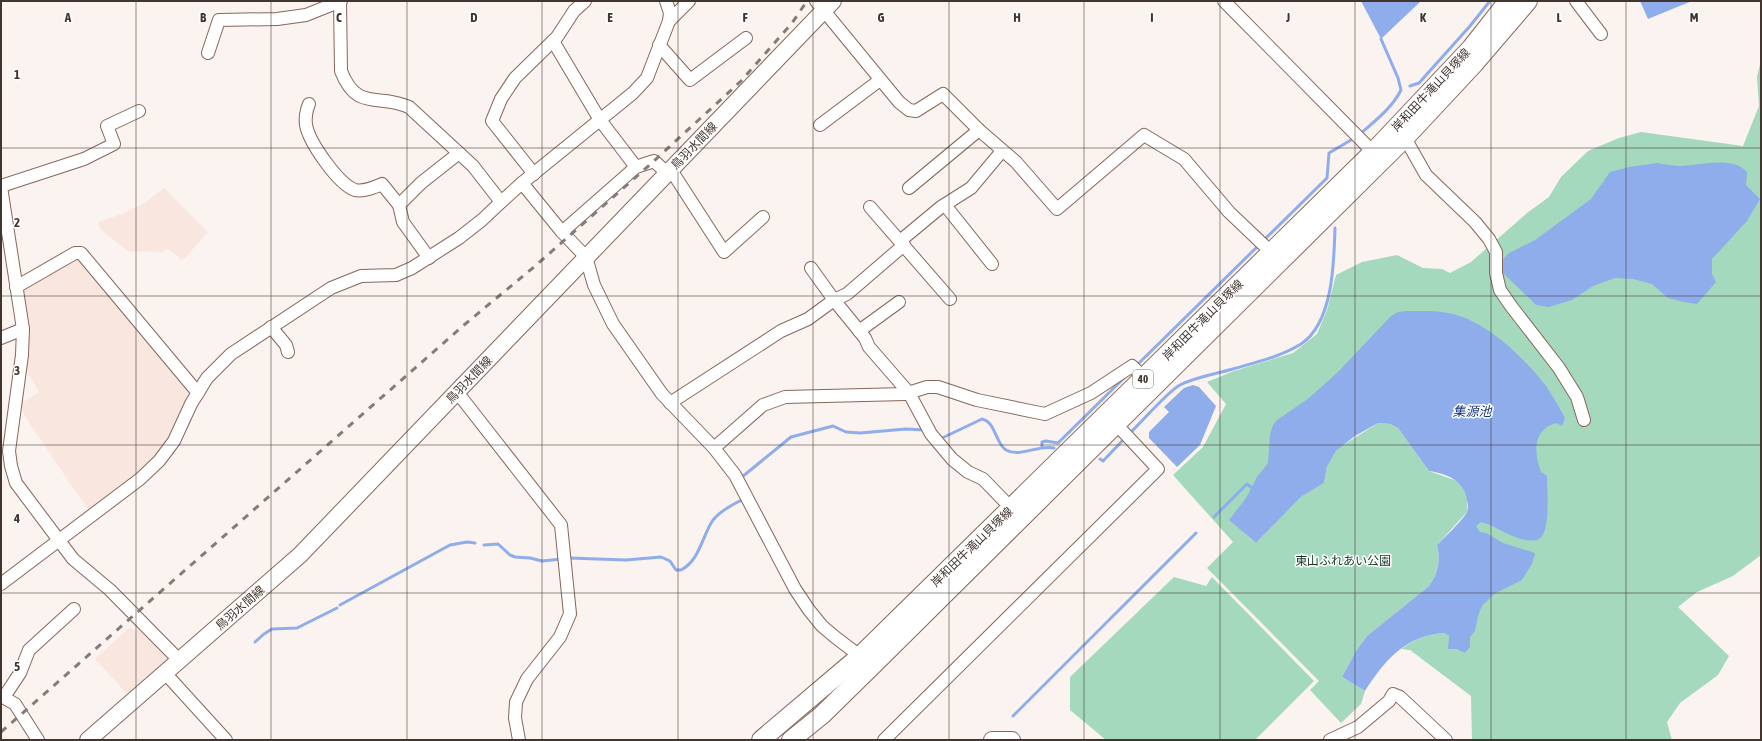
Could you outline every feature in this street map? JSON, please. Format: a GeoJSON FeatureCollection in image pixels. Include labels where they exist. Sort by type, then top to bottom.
{"type":"FeatureCollection","features":[{"type":"Feature","properties":{"kind":"main road","name":"岸和田牛滝山貝塚線"},"geometry":{"type":"LineString","coordinates":[[791,740],[822,715],[867,661],[1012,509],[1373,152],[1471,48],[1508,1]]}},
{"type":"Feature","properties":{"kind":"main road","name":"岸和田牛滝山貝塚線"},"geometry":{"type":"LineString","coordinates":[[761,740],[867,661],[1116,424],[1405,138],[1474,64],[1528,1]]}},
{"type":"Feature","properties":{"kind":"street"},"geometry":{"type":"LineString","coordinates":[[208,53],[219,20],[277,19],[306,15],[340,1],[341,71],[345,81],[352,91],[367,100],[400,102],[409,106],[473,166],[501,202]]}},
{"type":"Feature","properties":{"kind":"street"},"geometry":{"type":"LineString","coordinates":[[534,174],[492,121],[500,99],[515,78],[553,40],[574,11],[585,1]]}},
{"type":"Feature","properties":{"kind":"street"},"geometry":{"type":"LineString","coordinates":[[1,584],[140,480],[159,461],[174,441],[191,404],[207,378],[231,354],[331,288],[361,276],[396,275],[429,258],[459,238],[482,220],[522,183],[643,84],[647,78],[669,21],[670,13],[666,1]]}},
{"type":"Feature","properties":{"kind":"street"},"geometry":{"type":"LineString","coordinates":[[669,21],[689,1]]}},
{"type":"Feature","properties":{"kind":"street"},"geometry":{"type":"LineString","coordinates":[[1224,1],[1373,152]]}},
{"type":"Feature","properties":{"kind":"street"},"geometry":{"type":"LineString","coordinates":[[1576,1],[1601,34]]}},
{"type":"Feature","properties":{"kind":"street"},"geometry":{"type":"LineString","coordinates":[[825,4],[880,80],[899,102],[912,112],[943,94],[979,130],[1016,162],[1039,186],[1056,209],[1144,135],[1184,159],[1229,212],[1271,252]]}},
{"type":"Feature","properties":{"kind":"street","name":"鳥羽水間線"},"geometry":{"type":"LineString","coordinates":[[88,740],[300,555],[372,482],[669,172],[825,4]]}},
{"type":"Feature","properties":{"kind":"street"},"geometry":{"type":"LineString","coordinates":[[659,45],[690,80],[746,38]]}},
{"type":"Feature","properties":{"kind":"street"},"geometry":{"type":"LineString","coordinates":[[553,40],[600,120],[636,168]]}},
{"type":"Feature","properties":{"kind":"street"},"geometry":{"type":"LineString","coordinates":[[820,125],[880,80]]}},
{"type":"Feature","properties":{"kind":"street"},"geometry":{"type":"LineString","coordinates":[[309,104],[306,114],[306,125],[311,140],[319,154],[346,184],[356,190],[368,189],[382,184],[399,205],[403,222],[429,258]]}},
{"type":"Feature","properties":{"kind":"street"},"geometry":{"type":"LineString","coordinates":[[139,111],[107,126],[114,144],[84,159],[1,186],[4,226],[23,330],[22,355],[9,451],[11,466],[16,483],[72,559],[110,590],[180,661]]}},
{"type":"Feature","properties":{"kind":"street"},"geometry":{"type":"LineString","coordinates":[[909,188],[979,130]]}},
{"type":"Feature","properties":{"kind":"street"},"geometry":{"type":"LineString","coordinates":[[1405,138],[1426,175],[1475,222],[1489,239],[1496,252],[1496,273],[1500,290],[1560,368],[1577,397],[1584,420]]}},
{"type":"Feature","properties":{"kind":"street"},"geometry":{"type":"LineString","coordinates":[[670,403],[781,331],[808,319],[834,300],[847,294],[945,205],[971,188],[1002,151]]}},
{"type":"Feature","properties":{"kind":"street"},"geometry":{"type":"LineString","coordinates":[[399,205],[421,183],[459,153]]}},
{"type":"Feature","properties":{"kind":"street"},"geometry":{"type":"LineString","coordinates":[[562,232],[636,168],[654,161],[669,172],[724,252],[763,217]]}},
{"type":"Feature","properties":{"kind":"street"},"geometry":{"type":"LineString","coordinates":[[522,183],[562,232],[586,257],[594,285],[613,324],[662,394],[714,448],[735,475],[795,589],[809,610],[822,626],[867,661]]}},
{"type":"Feature","properties":{"kind":"street"},"geometry":{"type":"LineString","coordinates":[[945,205],[992,264]]}},
{"type":"Feature","properties":{"kind":"street"},"geometry":{"type":"LineString","coordinates":[[870,207],[950,299]]}},
{"type":"Feature","properties":{"kind":"street"},"geometry":{"type":"LineString","coordinates":[[16,287],[74,253],[81,253],[198,393]]}},
{"type":"Feature","properties":{"kind":"street"},"geometry":{"type":"LineString","coordinates":[[811,268],[859,331],[869,347],[909,393],[931,434],[952,459],[968,472],[983,479],[1012,509]]}},
{"type":"Feature","properties":{"kind":"street"},"geometry":{"type":"LineString","coordinates":[[859,331],[899,302]]}},
{"type":"Feature","properties":{"kind":"street"},"geometry":{"type":"LineString","coordinates":[[271,327],[286,345],[288,352]]}},
{"type":"Feature","properties":{"kind":"street"},"geometry":{"type":"LineString","coordinates":[[1,338],[23,330]]}},
{"type":"Feature","properties":{"kind":"street"},"geometry":{"type":"LineString","coordinates":[[714,448],[763,405],[785,397],[905,394],[928,387],[938,387],[977,400],[1045,414],[1091,393],[1132,366],[1144,378]]}},
{"type":"Feature","properties":{"kind":"street"},"geometry":{"type":"LineString","coordinates":[[457,392],[561,525],[570,614],[560,637],[527,679],[516,702],[516,718],[519,740]]}},
{"type":"Feature","properties":{"kind":"street"},"geometry":{"type":"LineString","coordinates":[[884,740],[1158,469],[1116,424]]}},
{"type":"Feature","properties":{"kind":"street"},"geometry":{"type":"LineString","coordinates":[[38,740],[21,706],[3,696],[20,673],[29,650],[74,609]]}},
{"type":"Feature","properties":{"kind":"street"},"geometry":{"type":"LineString","coordinates":[[166,673],[226,740]]}},
{"type":"Feature","properties":{"kind":"street"},"geometry":{"type":"LineString","coordinates":[[1330,740],[1358,728],[1389,700],[1393,694],[1400,697],[1442,739]]}},
{"type":"Feature","properties":{"kind":"street"},"geometry":{"type":"LineString","coordinates":[[992,740],[1012,740]]}},
{"type":"Feature","properties":{"kind":"shaded area"},"geometry":{"type":"Polygon","coordinates":[[[164,188],[208,232],[184,259],[181,259],[168,249],[162,252],[128,251],[101,230],[98,222],[125,213],[146,202],[164,188]]]}},
{"type":"Feature","properties":{"kind":"shaded area"},"geometry":{"type":"Polygon","coordinates":[[[77,256],[198,393],[159,461],[89,511],[26,418],[20,404],[39,392],[28,373],[22,287],[77,256]]]}},
{"type":"Feature","properties":{"kind":"shaded area"},"geometry":{"type":"Polygon","coordinates":[[[129,628],[150,634],[171,656],[171,662],[130,697],[95,659],[129,628]]]}},
{"type":"Feature","properties":{"kind":"green space","name":"東山ふれあい公園"},"geometry":{"type":"Polygon","coordinates":[[[1761,60],[1761,555],[1733,576],[1697,592],[1678,607],[1729,656],[1718,675],[1680,703],[1667,722],[1672,740],[1472,740],[1471,696],[1410,650],[1401,649],[1411,642],[1432,635],[1444,633],[1449,636],[1449,642],[1456,649],[1465,653],[1476,489],[1409,398],[1321,419],[1243,532],[1256,543],[1301,497],[1324,483],[1327,467],[1336,451],[1378,423],[1390,424],[1398,428],[1429,471],[1457,481],[1463,486],[1467,498],[1467,512],[1437,545],[1439,561],[1435,576],[1429,586],[1367,636],[1356,651],[1342,677],[1365,691],[1361,704],[1341,723],[1310,690],[1319,681],[1207,568],[1233,542],[1173,475],[1203,447],[1226,404],[1207,382],[1234,371],[1293,353],[1317,334],[1327,310],[1336,275],[1362,262],[1397,255],[1423,268],[1442,269],[1450,273],[1471,262],[1527,213],[1549,197],[1561,177],[1588,151],[1619,138],[1641,132],[1743,146],[1759,106],[1757,77],[1761,60]]]}},
{"type":"Feature","properties":{"kind":"green space"},"geometry":{"type":"Polygon","coordinates":[[[1174,577],[1206,586],[1212,577],[1314,681],[1255,740],[1106,740],[1070,710],[1070,677],[1174,577]]]}},
{"type":"Feature","properties":{"kind":"water"},"geometry":{"type":"Polygon","coordinates":[[[1361,1],[1421,1],[1381,39],[1361,1]]]}},
{"type":"Feature","properties":{"kind":"water"},"geometry":{"type":"Polygon","coordinates":[[[1640,1],[1692,1],[1648,19],[1640,1]]]}},
{"type":"Feature","properties":{"kind":"water"},"geometry":{"type":"Polygon","coordinates":[[[1657,163],[1682,166],[1717,163],[1734,164],[1747,172],[1746,185],[1760,199],[1747,221],[1712,259],[1712,274],[1716,282],[1697,304],[1668,298],[1652,284],[1633,279],[1615,278],[1593,286],[1572,300],[1549,307],[1536,305],[1503,273],[1499,263],[1509,253],[1535,240],[1591,199],[1610,172],[1629,167],[1657,163]]]}},
{"type":"Feature","properties":{"kind":"water","name":"集源池"},"geometry":{"type":"Polygon","coordinates":[[[1436,311],[1453,314],[1480,325],[1492,333],[1516,353],[1537,375],[1549,390],[1565,418],[1562,426],[1556,423],[1548,426],[1539,437],[1537,443],[1536,450],[1541,472],[1547,476],[1547,520],[1543,535],[1537,540],[1520,539],[1481,522],[1476,526],[1480,532],[1486,533],[1503,543],[1535,553],[1532,564],[1522,580],[1494,594],[1482,606],[1475,631],[1470,637],[1470,647],[1465,653],[1456,649],[1448,649],[1449,636],[1444,633],[1418,639],[1407,644],[1397,652],[1380,669],[1365,691],[1342,677],[1356,651],[1367,636],[1429,586],[1437,572],[1439,562],[1437,545],[1465,516],[1467,512],[1467,502],[1462,487],[1454,479],[1448,476],[1429,471],[1398,428],[1390,424],[1378,423],[1355,436],[1336,451],[1327,467],[1324,483],[1301,497],[1256,543],[1229,520],[1246,498],[1257,477],[1268,463],[1270,435],[1273,425],[1277,420],[1309,398],[1338,372],[1391,316],[1398,312],[1436,311]]]}},
{"type":"Feature","properties":{"kind":"water"},"geometry":{"type":"Polygon","coordinates":[[[1193,385],[1199,387],[1216,406],[1200,445],[1177,467],[1149,438],[1149,432],[1169,412],[1164,407],[1184,388],[1193,385]]]}},
{"type":"Feature","properties":{"kind":"waterway"},"geometry":{"type":"LineString","coordinates":[[1410,86],[1419,83],[1470,26],[1490,1]]}},
{"type":"Feature","properties":{"kind":"waterway"},"geometry":{"type":"LineString","coordinates":[[1360,134],[1393,103],[1401,90],[1398,78],[1381,39]]}},
{"type":"Feature","properties":{"kind":"waterway"},"geometry":{"type":"LineString","coordinates":[[1266,238],[1327,178],[1329,153],[1351,140]]}},
{"type":"Feature","properties":{"kind":"waterway"},"geometry":{"type":"LineString","coordinates":[[1130,433],[1162,400],[1180,385],[1199,378],[1276,356],[1293,349],[1312,334],[1320,322],[1330,291],[1334,258],[1335,228]]}},
{"type":"Feature","properties":{"kind":"waterway"},"geometry":{"type":"LineString","coordinates":[[1138,364],[1258,246]]}},
{"type":"Feature","properties":{"kind":"waterway"},"geometry":{"type":"LineString","coordinates":[[1042,447],[1042,442],[1046,441],[1058,443],[1126,376]]}},
{"type":"Feature","properties":{"kind":"waterway"},"geometry":{"type":"LineString","coordinates":[[940,439],[982,419],[990,424],[1002,447],[1006,450],[1011,452],[1023,452],[1048,447],[1054,448]]}},
{"type":"Feature","properties":{"kind":"waterway"},"geometry":{"type":"LineString","coordinates":[[742,477],[791,437],[833,426],[846,432],[860,433],[906,429],[925,430]]}},
{"type":"Feature","properties":{"kind":"waterway"},"geometry":{"type":"LineString","coordinates":[[1100,459],[1103,461],[1126,437]]}},
{"type":"Feature","properties":{"kind":"waterway"},"geometry":{"type":"LineString","coordinates":[[1214,517],[1247,484],[1252,488]]}},
{"type":"Feature","properties":{"kind":"waterway"},"geometry":{"type":"LineString","coordinates":[[569,558],[626,560],[661,557],[670,561],[676,570],[681,570],[687,566],[697,554],[709,526],[716,516],[731,505],[744,499]]}},
{"type":"Feature","properties":{"kind":"waterway"},"geometry":{"type":"LineString","coordinates":[[1013,716],[1196,533]]}},
{"type":"Feature","properties":{"kind":"waterway"},"geometry":{"type":"LineString","coordinates":[[340,605],[450,545],[467,542],[475,543]]}},
{"type":"Feature","properties":{"kind":"waterway"},"geometry":{"type":"LineString","coordinates":[[484,545],[498,544],[510,555],[515,557],[530,558],[542,561],[562,559]]}},
{"type":"Feature","properties":{"kind":"waterway"},"geometry":{"type":"LineString","coordinates":[[255,642],[272,629],[297,628],[337,608]]}},
{"type":"Feature","properties":{"kind":"railway"},"geometry":{"type":"LineString","coordinates":[[1,732],[464,325],[534,267],[654,161],[741,81],[792,23],[807,1]]}}]}
